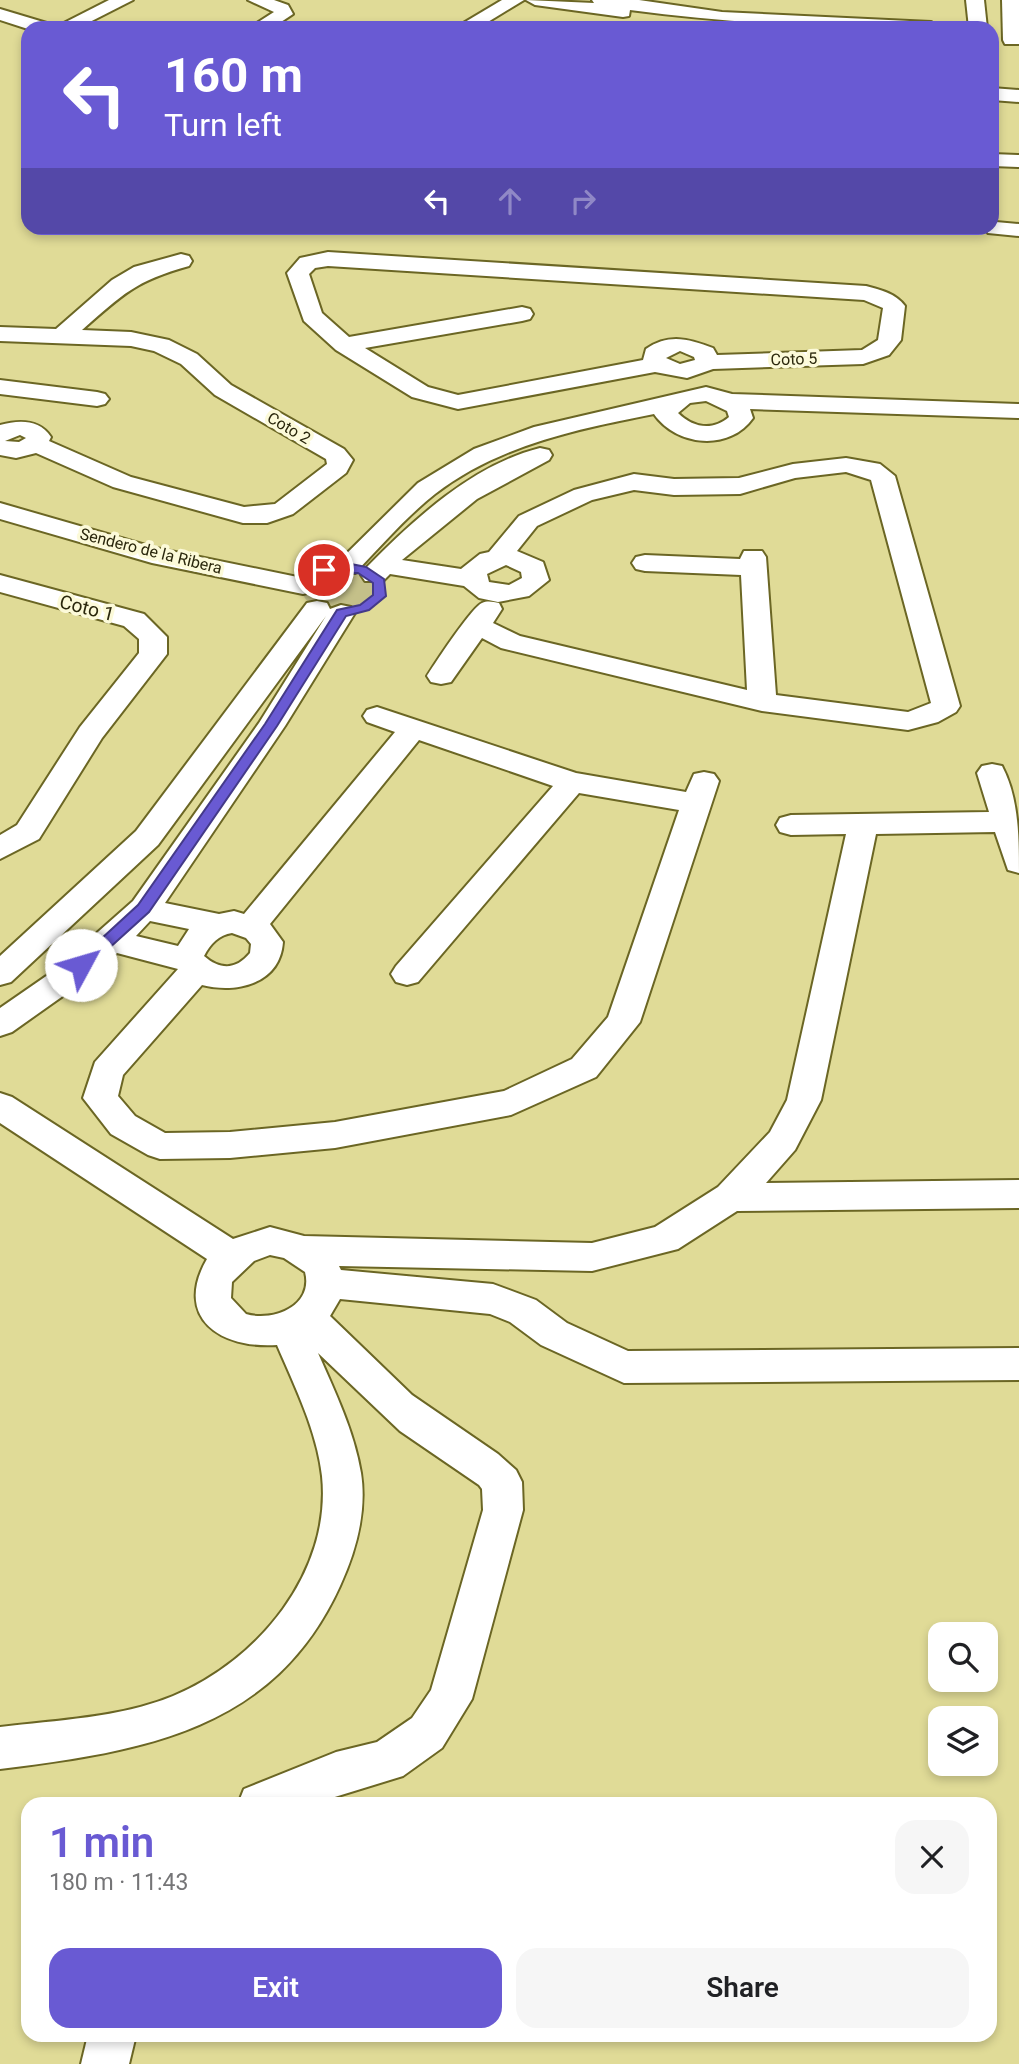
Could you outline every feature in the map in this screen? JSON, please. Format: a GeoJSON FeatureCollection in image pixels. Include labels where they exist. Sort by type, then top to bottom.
{"type":"FeatureCollection","features":[{"type":"Feature","properties":{"kind":"street"},"geometry":{"type":"LineString","coordinates":[[0,14],[29,0]]}},
{"type":"Feature","properties":{"kind":"street"},"geometry":{"type":"LineString","coordinates":[[78,21],[124,0]]}},
{"type":"Feature","properties":{"kind":"street"},"geometry":{"type":"LineString","coordinates":[[257,0],[282,9],[284,14],[271,21]]}},
{"type":"Feature","properties":{"kind":"street"},"geometry":{"type":"LineString","coordinates":[[477,21],[515,0]]}},
{"type":"Feature","properties":{"kind":"street"},"geometry":{"type":"LineString","coordinates":[[535,0],[599,3],[761,21]]}},
{"type":"Feature","properties":{"kind":"street"},"geometry":{"type":"LineString","coordinates":[[975,0],[977,21]]}},
{"type":"Feature","properties":{"kind":"street"},"geometry":{"type":"LineString","coordinates":[[1010,0],[1011,35]]}},
{"type":"Feature","properties":{"kind":"street"},"geometry":{"type":"LineString","coordinates":[[599,3],[723,21]]}},
{"type":"Feature","properties":{"kind":"street"},"geometry":{"type":"LineString","coordinates":[[0,14],[22,21]]}},
{"type":"Feature","properties":{"kind":"street"},"geometry":{"type":"LineString","coordinates":[[999,95],[1019,96]]}},
{"type":"Feature","properties":{"kind":"street"},"geometry":{"type":"LineString","coordinates":[[999,160],[1019,161]]}},
{"type":"Feature","properties":{"kind":"street"},"geometry":{"type":"LineString","coordinates":[[999,228],[1019,230]]}},
{"type":"Feature","properties":{"kind":"street","name":"Coto 5"},"geometry":{"type":"LineString","coordinates":[[344,345],[312,316],[298,273],[308,263],[328,259],[866,293],[883,298],[894,306],[889,345],[881,353],[863,357],[704,364]]}},
{"type":"Feature","properties":{"kind":"street"},"geometry":{"type":"LineString","coordinates":[[0,334],[61,337],[120,285],[142,272],[181,261]]}},
{"type":"Feature","properties":{"kind":"street"},"geometry":{"type":"LineString","coordinates":[[344,345],[522,314]]}},
{"type":"Feature","properties":{"kind":"street","name":"Coto 2"},"geometry":{"type":"LineString","coordinates":[[20,447],[122,482],[243,514],[267,515],[284,509],[337,468],[341,460],[223,390],[189,359],[161,345],[131,339],[61,337]]}},
{"type":"Feature","properties":{"kind":"street"},"geometry":{"type":"LineString","coordinates":[[682,344],[705,353],[704,364],[731,405],[737,425],[717,433],[691,432],[677,408],[665,367],[654,359],[658,350],[682,344]]}},
{"type":"Feature","properties":{"kind":"street"},"geometry":{"type":"LineString","coordinates":[[344,345],[420,392],[458,402],[665,367]]}},
{"type":"Feature","properties":{"kind":"street"},"geometry":{"type":"LineString","coordinates":[[0,387],[97,398]]}},
{"type":"Feature","properties":{"kind":"street"},"geometry":{"type":"LineString","coordinates":[[731,405],[1019,422]]}},
{"type":"Feature","properties":{"kind":"street"},"geometry":{"type":"LineString","coordinates":[[346,567],[429,487],[476,457],[524,438],[580,421],[677,408],[731,405],[1019,411]]}},
{"type":"Feature","properties":{"kind":"street"},"geometry":{"type":"LineString","coordinates":[[0,974],[147,838],[340,603],[381,588],[386,562],[460,497],[504,470],[544,453],[594,439],[677,408]]}},
{"type":"Feature","properties":{"kind":"street"},"geometry":{"type":"LineString","coordinates":[[0,435],[15,429],[28,429],[39,437],[20,447],[0,475]]}},
{"type":"Feature","properties":{"kind":"street"},"geometry":{"type":"LineString","coordinates":[[340,603],[308,579],[324,570],[386,562],[484,567],[528,563],[536,574],[531,586],[523,591],[502,594],[483,590],[484,567],[528,521],[583,495],[634,482],[674,487],[740,486],[793,471],[846,465],[871,469],[883,476],[946,706],[928,716],[908,721],[762,702],[511,642],[476,625]]}},
{"type":"Feature","properties":{"kind":"street","name":"Sendero de la Ribera"},"geometry":{"type":"LineString","coordinates":[[0,511],[152,555],[340,603]]}},
{"type":"Feature","properties":{"kind":"street"},"geometry":{"type":"LineString","coordinates":[[645,564],[753,563],[762,702]]}},
{"type":"Feature","properties":{"kind":"street","name":"Coto 1"},"geometry":{"type":"LineString","coordinates":[[0,583],[24,592],[134,620],[153,637],[153,654],[90,733],[28,832],[0,849]]}},
{"type":"Feature","properties":{"kind":"street"},"geometry":{"type":"LineString","coordinates":[[441,676],[476,625],[502,594]]}},
{"type":"Feature","properties":{"kind":"street"},"geometry":{"type":"LineString","coordinates":[[0,1024],[66,978],[111,941],[144,909],[271,726],[340,603]]}},
{"type":"Feature","properties":{"kind":"street"},"geometry":{"type":"LineString","coordinates":[[215,924],[196,938],[192,964],[107,1071],[100,1098],[123,1125],[160,1146],[230,1145],[335,1135],[511,1102],[584,1068],[623,1022],[699,792],[572,782],[377,716]]}},
{"type":"Feature","properties":{"kind":"street"},"geometry":{"type":"LineString","coordinates":[[252,925],[412,730]]}},
{"type":"Feature","properties":{"kind":"street"},"geometry":{"type":"LineString","coordinates":[[992,773],[1019,863]]}},
{"type":"Feature","properties":{"kind":"street"},"geometry":{"type":"LineString","coordinates":[[407,974],[572,782]]}},
{"type":"Feature","properties":{"kind":"street"},"geometry":{"type":"LineString","coordinates":[[791,825],[1008,822]]}},
{"type":"Feature","properties":{"kind":"street"},"geometry":{"type":"LineString","coordinates":[[305,1250],[533,1258],[592,1257],[665,1239],[731,1197],[783,1141],[804,1100],[863,824]]}},
{"type":"Feature","properties":{"kind":"street"},"geometry":{"type":"LineString","coordinates":[[111,941],[192,964],[212,978],[232,978],[258,967],[265,961],[270,947],[265,935],[252,925],[234,922],[215,924],[144,909]]}},
{"type":"Feature","properties":{"kind":"street"},"geometry":{"type":"LineString","coordinates":[[0,1106],[229,1255]]}},
{"type":"Feature","properties":{"kind":"street"},"geometry":{"type":"LineString","coordinates":[[731,1197],[1019,1194]]}},
{"type":"Feature","properties":{"kind":"street"},"geometry":{"type":"LineString","coordinates":[[0,1748],[120,1731],[183,1713],[241,1680],[284,1640],[315,1597],[336,1545],[343,1493],[308,1309],[321,1266],[305,1250],[291,1243],[270,1241],[248,1245],[229,1255],[216,1271],[211,1288],[214,1306],[226,1320],[244,1329],[267,1332],[308,1309],[493,1299],[523,1311],[554,1334],[624,1367],[1019,1364]]}},
{"type":"Feature","properties":{"kind":"street"},"geometry":{"type":"LineString","coordinates":[[523,1311],[524,1282],[533,1258]]}},
{"type":"Feature","properties":{"kind":"street"},"geometry":{"type":"LineString","coordinates":[[277,1797],[336,1773],[387,1761],[427,1733],[450,1699],[503,1510],[502,1482],[481,1461],[432,1433],[374,1386],[308,1309]]}},
{"type":"Feature","properties":{"kind":"street"},"geometry":{"type":"LineString","coordinates":[[105,2064],[110,2042]]}},
{"type":"Feature","properties":{"kind":"shaded area"},"geometry":{"type":"Polygon","coordinates":[[[346,567],[361,570],[379,582],[379,596],[361,607],[338,612],[326,611],[307,601],[302,592],[314,576],[325,570],[346,567]]]}},
{"type":"Feature","properties":{"kind":"route"},"geometry":{"type":"LineString","coordinates":[[81,965],[144,909],[271,726],[341,613],[365,608],[379,596],[381,588],[374,575],[346,567],[324,570]]}}]}
